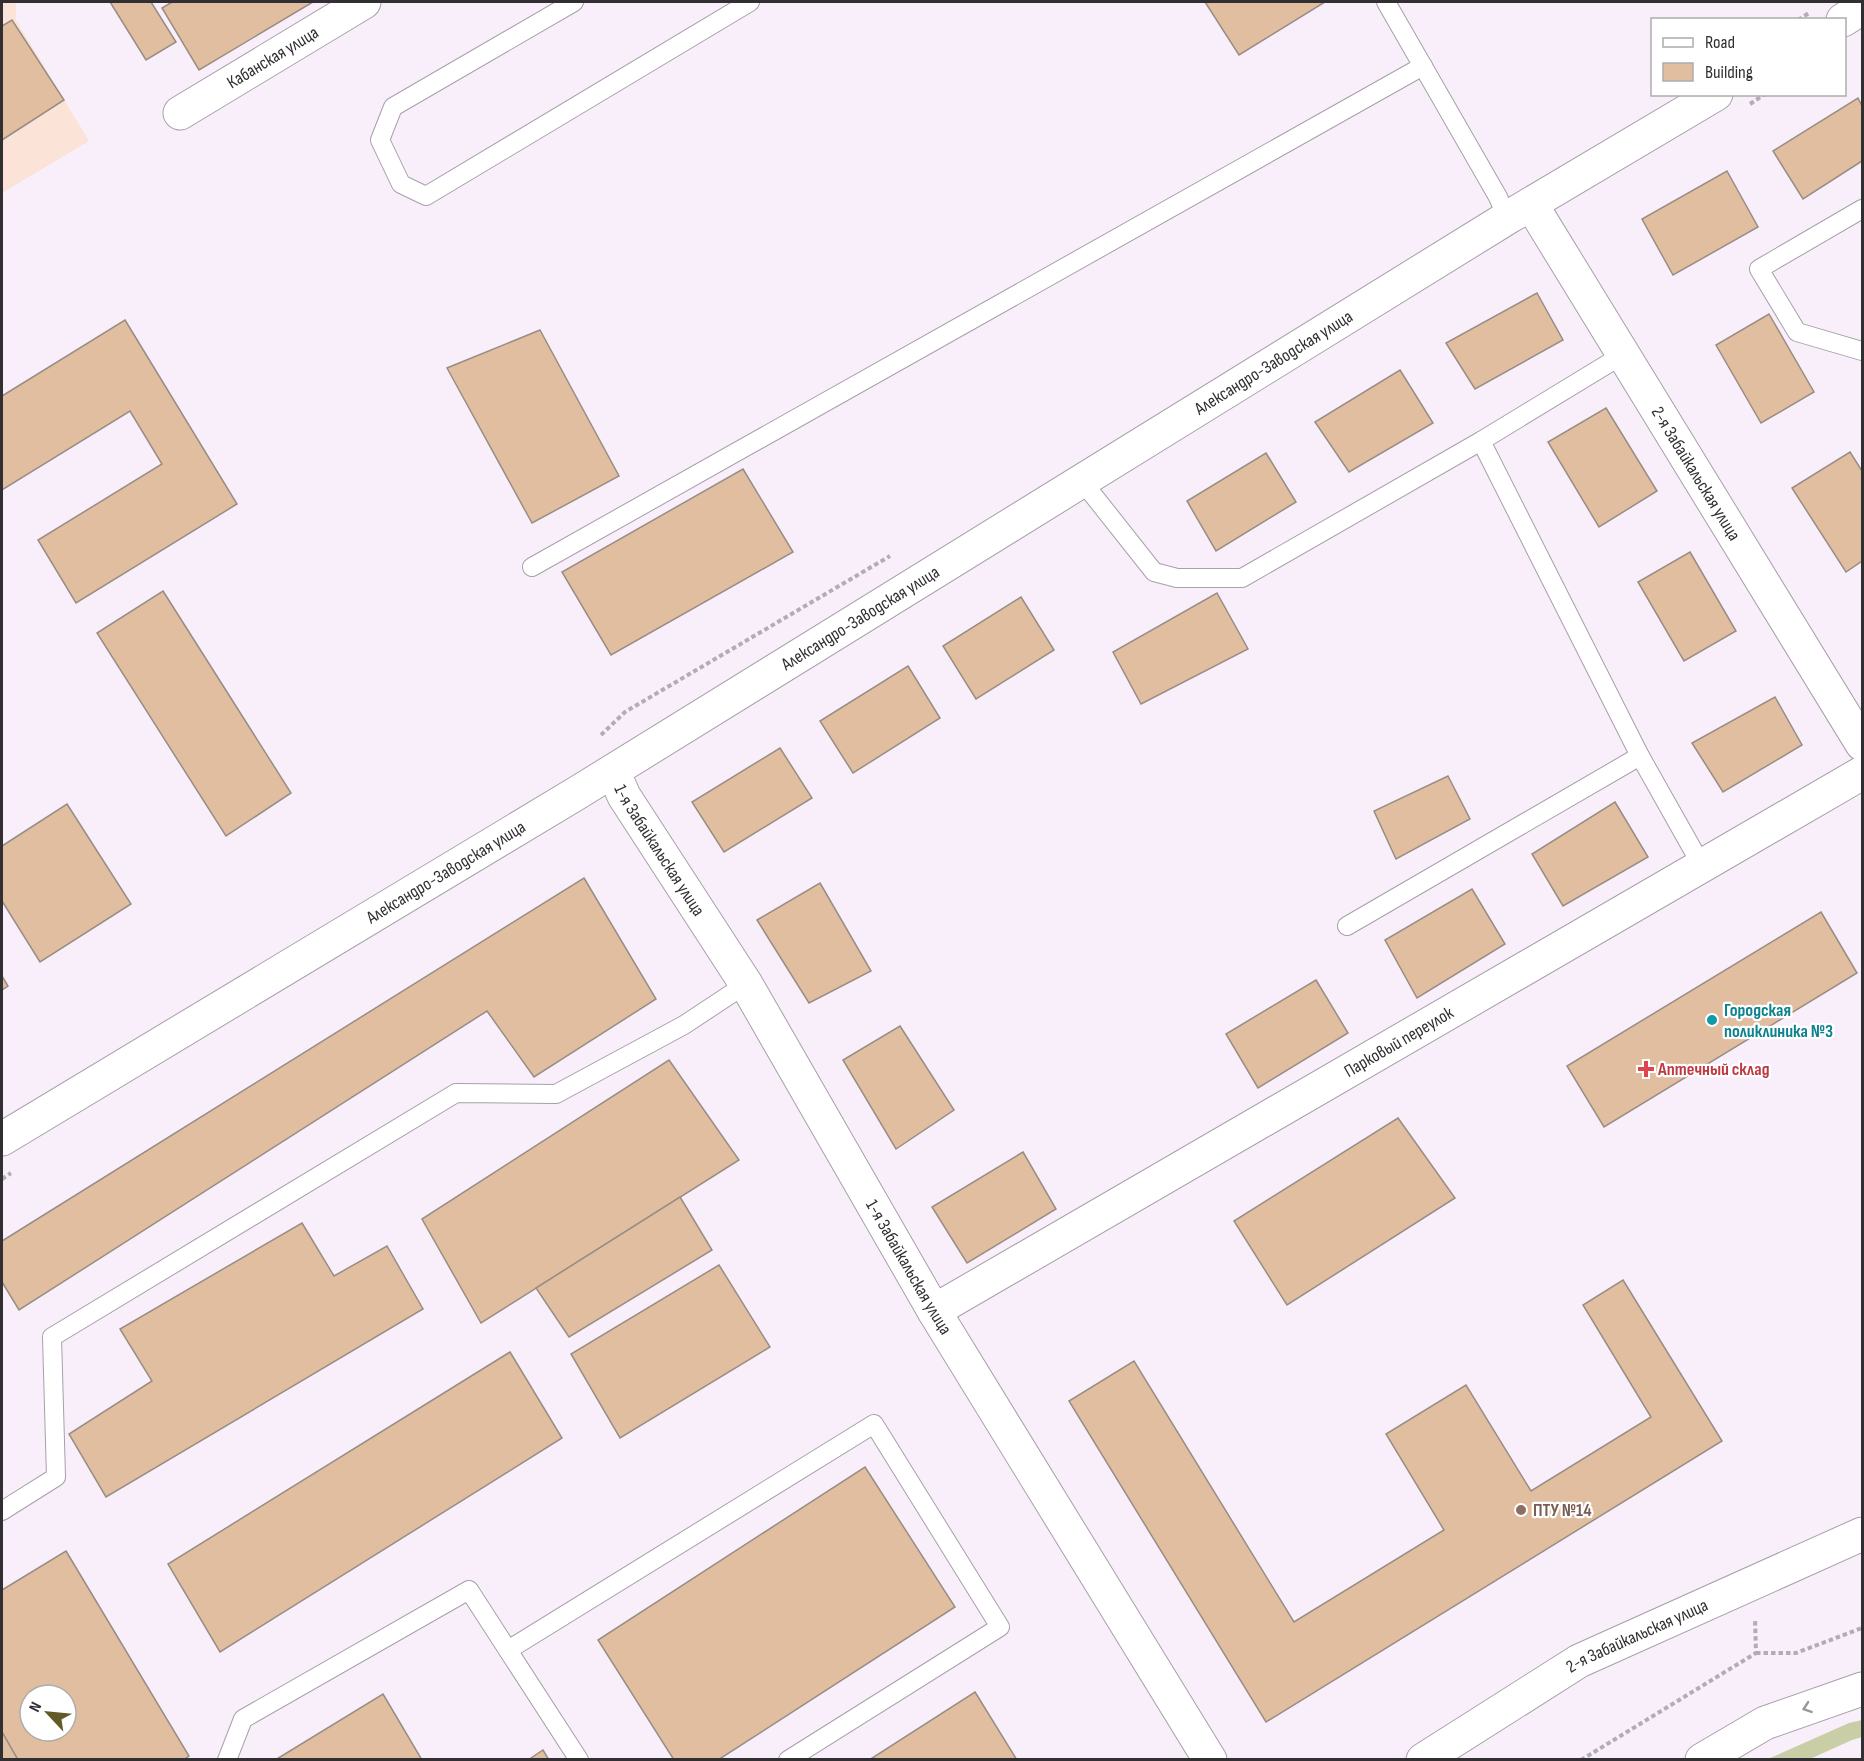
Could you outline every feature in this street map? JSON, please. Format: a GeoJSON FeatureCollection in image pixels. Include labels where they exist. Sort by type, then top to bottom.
{"type":"FeatureCollection","features":[{"type":"Feature","properties":{"kind":"street","name":"Кабанская улица"},"geometry":{"type":"LineString","coordinates":[[180,113],[364,2]]}},
{"type":"Feature","properties":{"kind":"street"},"geometry":{"type":"LineString","coordinates":[[1846,18],[1863,8]]}},
{"type":"Feature","properties":{"kind":"street","name":"Александро-Заводская улица"},"geometry":{"type":"LineString","coordinates":[[2,1139],[613,771],[1519,211],[1713,96]]}},
{"type":"Feature","properties":{"kind":"street","name":"2-я Забайкальская улица"},"geometry":{"type":"LineString","coordinates":[[1519,211],[1624,354],[1863,744]]}},
{"type":"Feature","properties":{"kind":"street","name":"1-я Забайкальская улица"},"geometry":{"type":"LineString","coordinates":[[613,771],[624,796],[746,984],[934,1311],[1210,1760]]}},
{"type":"Feature","properties":{"kind":"street","name":"Парковый переулок"},"geometry":{"type":"LineString","coordinates":[[934,1311],[1863,773]]}},
{"type":"Feature","properties":{"kind":"street","name":"2-я Забайкальская улица"},"geometry":{"type":"LineString","coordinates":[[1424,1760],[1579,1661],[1863,1534]]}},
{"type":"Feature","properties":{"kind":"street"},"geometry":{"type":"LineString","coordinates":[[1702,1760],[1765,1723],[1863,1689]]}},
{"type":"Feature","properties":{"kind":"lane"},"geometry":{"type":"LineString","coordinates":[[574,2],[393,107],[380,140],[401,184],[426,196],[731,6],[750,2]]}},
{"type":"Feature","properties":{"kind":"lane"},"geometry":{"type":"LineString","coordinates":[[1386,2],[1493,187],[1519,211]]}},
{"type":"Feature","properties":{"kind":"lane"},"geometry":{"type":"LineString","coordinates":[[532,567],[1423,66]]}},
{"type":"Feature","properties":{"kind":"lane"},"geometry":{"type":"LineString","coordinates":[[1863,209],[1760,269],[1797,333],[1863,351]]}},
{"type":"Feature","properties":{"kind":"lane"},"geometry":{"type":"LineString","coordinates":[[1082,481],[1154,572],[1177,578],[1242,578],[1481,441],[1624,354]]}},
{"type":"Feature","properties":{"kind":"lane"},"geometry":{"type":"LineString","coordinates":[[1481,441],[1640,756],[1702,866]]}},
{"type":"Feature","properties":{"kind":"lane"},"geometry":{"type":"LineString","coordinates":[[1347,926],[1640,756]]}},
{"type":"Feature","properties":{"kind":"lane"},"geometry":{"type":"LineString","coordinates":[[2,1511],[56,1477],[52,1337],[456,1093],[556,1094],[684,1026],[746,984]]}},
{"type":"Feature","properties":{"kind":"lane"},"geometry":{"type":"LineString","coordinates":[[508,1650],[874,1424],[1000,1627],[788,1760]]}},
{"type":"Feature","properties":{"kind":"lane"},"geometry":{"type":"LineString","coordinates":[[227,1760],[243,1719],[469,1590],[579,1760]]}},
{"type":"Feature","properties":{"kind":"path"},"geometry":{"type":"LineString","coordinates":[[1755,1617],[1756,1653]]}},
{"type":"Feature","properties":{"kind":"path"},"geometry":{"type":"LineString","coordinates":[[1581,1760],[1756,1653],[1796,1653],[1863,1628]]}},
{"type":"Feature","properties":{"kind":"shaded area"},"geometry":{"type":"Polygon","coordinates":[[[2,2],[16,2],[16,20],[89,141],[2,193],[2,2]]]}},
{"type":"Feature","properties":{"kind":"green space"},"geometry":{"type":"Polygon","coordinates":[[[1862,1720],[1862,1737],[1810,1759],[1768,1759],[1849,1723],[1862,1720]]]}},
{"type":"Feature","properties":{"kind":"building"},"geometry":{"type":"Polygon","coordinates":[[[110,2],[151,2],[176,42],[146,60],[110,2]]]}},
{"type":"Feature","properties":{"kind":"building"},"geometry":{"type":"Polygon","coordinates":[[[172,2],[313,2],[199,70],[162,8],[172,2]]]}},
{"type":"Feature","properties":{"kind":"building"},"geometry":{"type":"Polygon","coordinates":[[[1205,2],[1325,2],[1239,55],[1205,2]]]}},
{"type":"Feature","properties":{"kind":"building"},"geometry":{"type":"Polygon","coordinates":[[[12,20],[64,100],[2,140],[2,26],[12,20]]]}},
{"type":"Feature","properties":{"kind":"building"},"geometry":{"type":"Polygon","coordinates":[[[1858,98],[1862,106],[1862,161],[1803,199],[1773,151],[1858,98]]]}},
{"type":"Feature","properties":{"kind":"building"},"geometry":{"type":"Polygon","coordinates":[[[1727,171],[1758,227],[1673,275],[1642,219],[1727,171]]]}},
{"type":"Feature","properties":{"kind":"building"},"geometry":{"type":"Polygon","coordinates":[[[1537,293],[1563,340],[1475,389],[1446,343],[1537,293]]]}},
{"type":"Feature","properties":{"kind":"building"},"geometry":{"type":"Polygon","coordinates":[[[1769,314],[1814,392],[1761,423],[1716,345],[1769,314]]]}},
{"type":"Feature","properties":{"kind":"building"},"geometry":{"type":"Polygon","coordinates":[[[125,320],[237,504],[76,603],[38,540],[162,464],[130,411],[2,490],[2,396],[125,320]]]}},
{"type":"Feature","properties":{"kind":"building"},"geometry":{"type":"Polygon","coordinates":[[[540,330],[619,476],[532,523],[447,368],[540,330]]]}},
{"type":"Feature","properties":{"kind":"building"},"geometry":{"type":"Polygon","coordinates":[[[1400,370],[1433,423],[1349,472],[1315,422],[1400,370]]]}},
{"type":"Feature","properties":{"kind":"building"},"geometry":{"type":"Polygon","coordinates":[[[1606,408],[1657,491],[1599,527],[1548,442],[1606,408]]]}},
{"type":"Feature","properties":{"kind":"building"},"geometry":{"type":"Polygon","coordinates":[[[1850,452],[1862,471],[1862,561],[1846,572],[1792,488],[1850,452]]]}},
{"type":"Feature","properties":{"kind":"building"},"geometry":{"type":"Polygon","coordinates":[[[1266,453],[1296,502],[1216,551],[1187,501],[1266,453]]]}},
{"type":"Feature","properties":{"kind":"building"},"geometry":{"type":"Polygon","coordinates":[[[743,469],[793,552],[611,655],[562,572],[743,469]]]}},
{"type":"Feature","properties":{"kind":"building"},"geometry":{"type":"Polygon","coordinates":[[[1690,552],[1736,631],[1684,661],[1638,582],[1690,552]]]}},
{"type":"Feature","properties":{"kind":"building"},"geometry":{"type":"Polygon","coordinates":[[[163,591],[291,793],[226,836],[97,633],[163,591]]]}},
{"type":"Feature","properties":{"kind":"building"},"geometry":{"type":"Polygon","coordinates":[[[1217,593],[1248,649],[1141,704],[1113,652],[1217,593]]]}},
{"type":"Feature","properties":{"kind":"building"},"geometry":{"type":"Polygon","coordinates":[[[1021,597],[1054,650],[976,699],[943,646],[1021,597]]]}},
{"type":"Feature","properties":{"kind":"building"},"geometry":{"type":"Polygon","coordinates":[[[908,666],[940,718],[853,773],[820,721],[908,666]]]}},
{"type":"Feature","properties":{"kind":"building"},"geometry":{"type":"Polygon","coordinates":[[[1775,697],[1802,745],[1723,792],[1692,743],[1775,697]]]}},
{"type":"Feature","properties":{"kind":"building"},"geometry":{"type":"Polygon","coordinates":[[[780,748],[812,798],[724,852],[692,802],[780,748]]]}},
{"type":"Feature","properties":{"kind":"building"},"geometry":{"type":"Polygon","coordinates":[[[1448,776],[1470,819],[1396,859],[1374,811],[1448,776]]]}},
{"type":"Feature","properties":{"kind":"building"},"geometry":{"type":"Polygon","coordinates":[[[1615,802],[1648,857],[1563,906],[1532,854],[1615,802]]]}},
{"type":"Feature","properties":{"kind":"building"},"geometry":{"type":"Polygon","coordinates":[[[67,804],[131,904],[40,962],[2,901],[2,846],[67,804]]]}},
{"type":"Feature","properties":{"kind":"building"},"geometry":{"type":"Polygon","coordinates":[[[584,878],[656,999],[534,1077],[487,1011],[19,1310],[2,1282],[2,1241],[584,878]]]}},
{"type":"Feature","properties":{"kind":"building"},"geometry":{"type":"Polygon","coordinates":[[[820,883],[871,971],[809,1003],[757,920],[820,883]]]}},
{"type":"Feature","properties":{"kind":"building"},"geometry":{"type":"Polygon","coordinates":[[[1472,889],[1505,944],[1417,998],[1385,940],[1472,889]]]}},
{"type":"Feature","properties":{"kind":"building","name":"Городская поликлиника №3"},"geometry":{"type":"Polygon","coordinates":[[[1821,912],[1857,973],[1604,1127],[1567,1066],[1821,912]]]}},
{"type":"Feature","properties":{"kind":"building"},"geometry":{"type":"Polygon","coordinates":[[[2,976],[8,986],[2,990],[2,976]]]}},
{"type":"Feature","properties":{"kind":"building"},"geometry":{"type":"Polygon","coordinates":[[[1316,980],[1348,1033],[1258,1088],[1226,1034],[1316,980]]]}},
{"type":"Feature","properties":{"kind":"building"},"geometry":{"type":"Polygon","coordinates":[[[900,1026],[954,1110],[896,1149],[843,1060],[900,1026]]]}},
{"type":"Feature","properties":{"kind":"building"},"geometry":{"type":"Polygon","coordinates":[[[669,1060],[739,1160],[481,1323],[422,1219],[669,1060]]]}},
{"type":"Feature","properties":{"kind":"building"},"geometry":{"type":"Polygon","coordinates":[[[1398,1118],[1455,1198],[1287,1305],[1234,1221],[1398,1118]]]}},
{"type":"Feature","properties":{"kind":"building"},"geometry":{"type":"Polygon","coordinates":[[[1023,1152],[1056,1209],[967,1263],[932,1207],[1023,1152]]]}},
{"type":"Feature","properties":{"kind":"building"},"geometry":{"type":"Polygon","coordinates":[[[680,1197],[712,1250],[569,1337],[536,1288],[680,1197]]]}},
{"type":"Feature","properties":{"kind":"building"},"geometry":{"type":"Polygon","coordinates":[[[302,1223],[334,1276],[387,1246],[423,1309],[106,1497],[69,1434],[152,1381],[120,1329],[302,1223]]]}},
{"type":"Feature","properties":{"kind":"building"},"geometry":{"type":"Polygon","coordinates":[[[719,1265],[770,1347],[620,1438],[571,1354],[719,1265]]]}},
{"type":"Feature","properties":{"kind":"building","name":"ПТУ №14"},"geometry":{"type":"Polygon","coordinates":[[[1623,1280],[1722,1441],[1266,1722],[1069,1401],[1134,1361],[1294,1622],[1444,1530],[1386,1434],[1466,1385],[1531,1491],[1651,1417],[1583,1305],[1623,1280]]]}},
{"type":"Feature","properties":{"kind":"building"},"geometry":{"type":"Polygon","coordinates":[[[510,1352],[562,1438],[220,1652],[168,1564],[510,1352]]]}},
{"type":"Feature","properties":{"kind":"building"},"geometry":{"type":"Polygon","coordinates":[[[865,1467],[955,1607],[718,1760],[674,1760],[598,1640],[865,1467]]]}},
{"type":"Feature","properties":{"kind":"building"},"geometry":{"type":"Polygon","coordinates":[[[66,1551],[189,1756],[183,1760],[18,1760],[2,1732],[2,1590],[66,1551]]]}},
{"type":"Feature","properties":{"kind":"building"},"geometry":{"type":"Polygon","coordinates":[[[975,1692],[1017,1760],[869,1760],[975,1692]]]}},
{"type":"Feature","properties":{"kind":"building"},"geometry":{"type":"Polygon","coordinates":[[[383,1694],[422,1760],[275,1760],[383,1694]]]}},
{"type":"Feature","properties":{"kind":"building"},"geometry":{"type":"Polygon","coordinates":[[[2,1732],[18,1760],[2,1760],[2,1732]]]}},
{"type":"Feature","properties":{"kind":"building"},"geometry":{"type":"Polygon","coordinates":[[[543,1750],[549,1760],[528,1760],[543,1750]]]}},
{"type":"Feature","properties":{"kind":"place","name":"Городская поликлиника №3"},"geometry":{"type":"Point","coordinates":[1712,1020]}},
{"type":"Feature","properties":{"kind":"place","name":"Аптечный склад"},"geometry":{"type":"Point","coordinates":[1646,1069]}},
{"type":"Feature","properties":{"kind":"place","name":"ПТУ №14"},"geometry":{"type":"Point","coordinates":[1521,1510]}}]}
